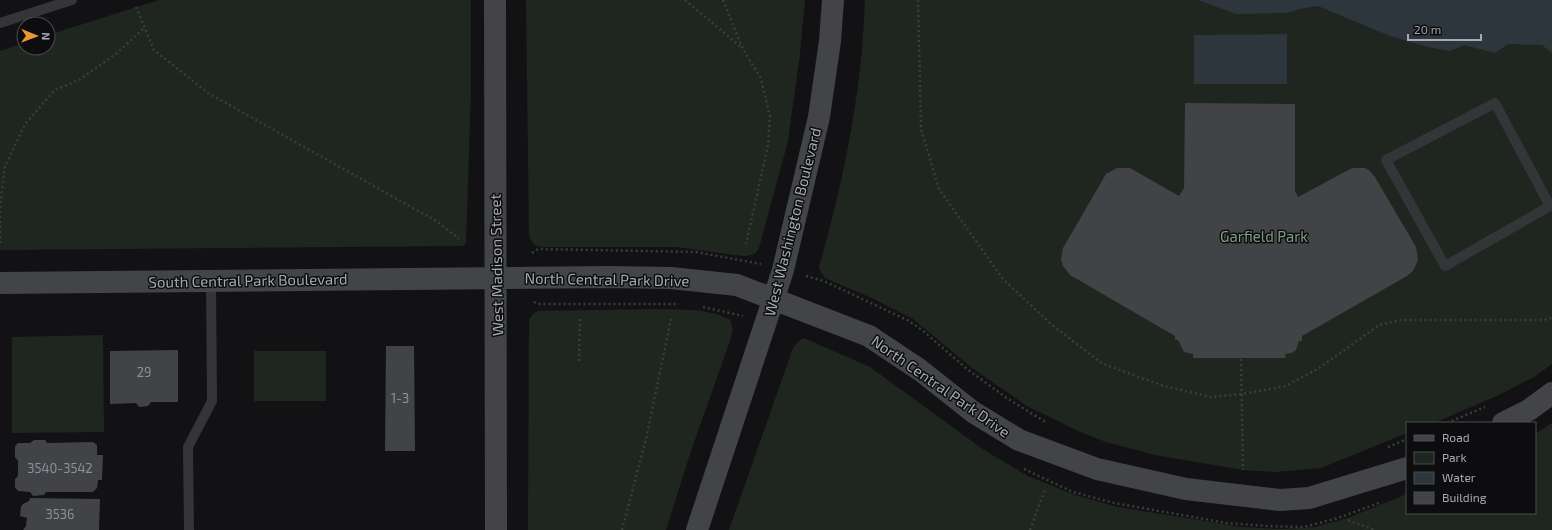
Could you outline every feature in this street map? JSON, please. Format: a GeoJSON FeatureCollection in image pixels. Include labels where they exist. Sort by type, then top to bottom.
{"type":"FeatureCollection","features":[{"type":"Feature","properties":{"kind":"street","name":"West Madison Street"},"geometry":{"type":"LineString","coordinates":[[495,0],[496,530]]}},
{"type":"Feature","properties":{"kind":"street","name":"West Washington Boulevard"},"geometry":{"type":"LineString","coordinates":[[697,530],[775,299],[819,117],[830,41],[833,0]]}},
{"type":"Feature","properties":{"kind":"street","name":"South Central Park Boulevard"},"geometry":{"type":"LineString","coordinates":[[0,283],[496,278]]}},
{"type":"Feature","properties":{"kind":"street","name":"North Central Park Drive"},"geometry":{"type":"LineString","coordinates":[[496,278],[671,278],[737,285],[869,336],[920,370],[973,412],[1019,440],[1097,469],[1186,489],[1280,500],[1309,498],[1406,468]]}},
{"type":"Feature","properties":{"kind":"street"},"geometry":{"type":"LineString","coordinates":[[1505,422],[1529,410],[1552,393]]}},
{"type":"Feature","properties":{"kind":"lane"},"geometry":{"type":"LineString","coordinates":[[0,23],[72,0]]}},
{"type":"Feature","properties":{"kind":"lane"},"geometry":{"type":"LineString","coordinates":[[1495,104],[1550,206],[1445,266],[1386,160],[1495,104]]}},
{"type":"Feature","properties":{"kind":"lane"},"geometry":{"type":"LineString","coordinates":[[189,530],[188,447],[212,401],[211,281]]}},
{"type":"Feature","properties":{"kind":"path"},"geometry":{"type":"LineString","coordinates":[[685,0],[742,47]]}},
{"type":"Feature","properties":{"kind":"path"},"geometry":{"type":"LineString","coordinates":[[724,0],[742,47],[761,78],[770,117],[768,146],[746,244]]}},
{"type":"Feature","properties":{"kind":"path"},"geometry":{"type":"LineString","coordinates":[[918,0],[921,129],[939,189],[1003,279],[1052,325],[1103,364],[1164,386],[1211,397],[1242,394],[1286,386],[1319,368],[1379,324],[1401,320],[1543,320],[1552,318]]}},
{"type":"Feature","properties":{"kind":"path"},"geometry":{"type":"LineString","coordinates":[[136,6],[154,50],[208,93],[438,222],[459,239]]}},
{"type":"Feature","properties":{"kind":"path"},"geometry":{"type":"LineString","coordinates":[[0,243],[0,207],[5,166],[24,124],[55,90],[79,80],[117,53],[144,27]]}},
{"type":"Feature","properties":{"kind":"path"},"geometry":{"type":"LineString","coordinates":[[534,252],[538,249],[658,250],[696,252],[746,261]]}},
{"type":"Feature","properties":{"kind":"path"},"geometry":{"type":"LineString","coordinates":[[819,280],[909,321],[996,391],[1049,424]]}},
{"type":"Feature","properties":{"kind":"path"},"geometry":{"type":"LineString","coordinates":[[535,302],[538,304],[682,305]]}},
{"type":"Feature","properties":{"kind":"path"},"geometry":{"type":"LineString","coordinates":[[696,306],[735,314]]}},
{"type":"Feature","properties":{"kind":"path"},"geometry":{"type":"LineString","coordinates":[[579,361],[580,319]]}},
{"type":"Feature","properties":{"kind":"path"},"geometry":{"type":"LineString","coordinates":[[622,530],[646,439],[671,319]]}},
{"type":"Feature","properties":{"kind":"path"},"geometry":{"type":"LineString","coordinates":[[1241,359],[1243,470]]}},
{"type":"Feature","properties":{"kind":"path"},"geometry":{"type":"LineString","coordinates":[[1449,422],[1492,404]]}},
{"type":"Feature","properties":{"kind":"path"},"geometry":{"type":"LineString","coordinates":[[1386,448],[1406,439]]}},
{"type":"Feature","properties":{"kind":"path"},"geometry":{"type":"LineString","coordinates":[[1030,530],[1045,489]]}},
{"type":"Feature","properties":{"kind":"path"},"geometry":{"type":"LineString","coordinates":[[1348,520],[1374,530]]}},
{"type":"Feature","properties":{"kind":"green space"},"geometry":{"type":"Polygon","coordinates":[[[159,0],[471,0],[471,91],[466,243],[463,246],[0,250],[0,51],[16,46],[16,56],[56,56],[56,32],[159,0]]]}},
{"type":"Feature","properties":{"kind":"green space"},"geometry":{"type":"Polygon","coordinates":[[[526,0],[805,0],[800,54],[788,141],[759,248],[754,254],[743,256],[677,247],[545,247],[537,246],[533,243],[529,235],[526,0]]]}},
{"type":"Feature","properties":{"kind":"green space","name":"Garfield Park"},"geometry":{"type":"Polygon","coordinates":[[[865,0],[1552,0],[1552,364],[1534,377],[1499,395],[1436,422],[1406,422],[1406,433],[1321,468],[1276,472],[1243,470],[1155,455],[1106,442],[1080,432],[1027,406],[972,368],[913,319],[874,299],[825,278],[821,273],[819,267],[844,168],[856,102],[865,0]]]}},
{"type":"Feature","properties":{"kind":"green space"},"geometry":{"type":"Polygon","coordinates":[[[657,309],[694,310],[713,313],[730,320],[733,329],[690,454],[666,530],[528,530],[529,319],[538,311],[657,309]]]}},
{"type":"Feature","properties":{"kind":"green space"},"geometry":{"type":"Polygon","coordinates":[[[103,335],[104,432],[12,433],[12,337],[103,335]]]}},
{"type":"Feature","properties":{"kind":"green space"},"geometry":{"type":"Polygon","coordinates":[[[804,338],[870,367],[984,450],[1028,476],[1075,495],[1118,507],[1242,527],[1281,529],[1315,527],[1348,518],[1406,494],[1406,514],[1536,514],[1536,433],[1552,423],[1552,530],[729,530],[793,348],[804,338]]]}},
{"type":"Feature","properties":{"kind":"green space"},"geometry":{"type":"Polygon","coordinates":[[[254,351],[326,351],[326,401],[254,401],[254,351]]]}},
{"type":"Feature","properties":{"kind":"water"},"geometry":{"type":"Polygon","coordinates":[[[1198,0],[1552,0],[1552,53],[1542,45],[1508,44],[1495,53],[1464,45],[1450,51],[1428,47],[1390,36],[1318,6],[1299,9],[1287,13],[1236,14],[1198,0]]]}},
{"type":"Feature","properties":{"kind":"water"},"geometry":{"type":"Polygon","coordinates":[[[1287,34],[1287,84],[1194,84],[1194,35],[1287,34]]]}},
{"type":"Feature","properties":{"kind":"building"},"geometry":{"type":"Polygon","coordinates":[[[1185,103],[1295,104],[1295,191],[1298,197],[1352,168],[1365,168],[1370,171],[1416,247],[1418,260],[1413,271],[1407,276],[1302,336],[1302,341],[1299,341],[1296,350],[1292,353],[1285,354],[1286,358],[1193,358],[1193,354],[1184,352],[1178,340],[1175,340],[1175,336],[1070,275],[1063,266],[1061,260],[1063,248],[1106,174],[1117,168],[1130,168],[1179,196],[1184,188],[1185,103]]]}},
{"type":"Feature","properties":{"kind":"building"},"geometry":{"type":"Polygon","coordinates":[[[386,346],[414,346],[415,451],[385,451],[386,346]]]}},
{"type":"Feature","properties":{"kind":"building"},"geometry":{"type":"Polygon","coordinates":[[[178,350],[178,402],[151,402],[148,406],[139,407],[136,403],[110,404],[110,351],[178,350]]]}},
{"type":"Feature","properties":{"kind":"building"},"geometry":{"type":"Polygon","coordinates":[[[34,440],[45,440],[47,443],[93,442],[97,445],[97,455],[103,455],[102,480],[98,480],[97,488],[93,492],[46,492],[44,495],[33,496],[30,492],[18,491],[15,487],[15,479],[18,476],[18,461],[15,457],[15,446],[18,443],[30,443],[34,440]]]}},
{"type":"Feature","properties":{"kind":"building"},"geometry":{"type":"Polygon","coordinates":[[[30,498],[100,499],[99,530],[23,530],[26,526],[27,518],[20,516],[21,507],[29,501],[30,498]]]}}]}
